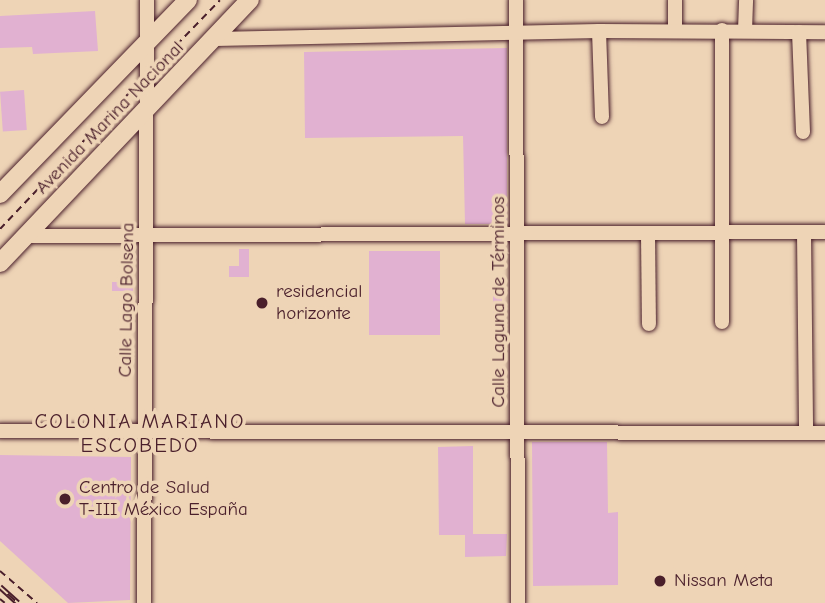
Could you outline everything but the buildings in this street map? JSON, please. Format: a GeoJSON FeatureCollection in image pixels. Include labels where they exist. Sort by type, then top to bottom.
{"type":"FeatureCollection","features":[{"type":"Feature","properties":{"kind":"main road","name":"Avenida Marina Nacional"},"geometry":{"type":"LineString","coordinates":[[0,194],[188,0]]}},
{"type":"Feature","properties":{"kind":"main road","name":"Avenida Marina Nacional"},"geometry":{"type":"LineString","coordinates":[[0,263],[250,0]]}},
{"type":"Feature","properties":{"kind":"street","name":"Calle Lago Bolsena"},"geometry":{"type":"LineString","coordinates":[[144,603],[147,0]]}},
{"type":"Feature","properties":{"kind":"street","name":"Calle Laguna de Términos"},"geometry":{"type":"LineString","coordinates":[[516,0],[518,603]]}},
{"type":"Feature","properties":{"kind":"street"},"geometry":{"type":"LineString","coordinates":[[675,0],[675,30]]}},
{"type":"Feature","properties":{"kind":"street"},"geometry":{"type":"LineString","coordinates":[[746,0],[746,30]]}},
{"type":"Feature","properties":{"kind":"street"},"geometry":{"type":"LineString","coordinates":[[215,38],[675,30],[825,32]]}},
{"type":"Feature","properties":{"kind":"street"},"geometry":{"type":"LineString","coordinates":[[722,30],[722,323]]}},
{"type":"Feature","properties":{"kind":"street"},"geometry":{"type":"LineString","coordinates":[[599,31],[602,117]]}},
{"type":"Feature","properties":{"kind":"street"},"geometry":{"type":"LineString","coordinates":[[799,32],[803,132]]}},
{"type":"Feature","properties":{"kind":"street"},"geometry":{"type":"LineString","coordinates":[[804,232],[806,433]]}},
{"type":"Feature","properties":{"kind":"street"},"geometry":{"type":"LineString","coordinates":[[26,236],[825,232]]}},
{"type":"Feature","properties":{"kind":"street"},"geometry":{"type":"LineString","coordinates":[[648,233],[649,324]]}},
{"type":"Feature","properties":{"kind":"street"},"geometry":{"type":"LineString","coordinates":[[0,431],[825,433]]}},
{"type":"Feature","properties":{"kind":"path"},"geometry":{"type":"LineString","coordinates":[[0,229],[220,0]]}},
{"type":"Feature","properties":{"kind":"path"},"geometry":{"type":"LineString","coordinates":[[0,571],[37,603]]}},
{"type":"Feature","properties":{"kind":"path"},"geometry":{"type":"LineString","coordinates":[[0,599],[5,603]]}},
{"type":"Feature","properties":{"kind":"railway"},"geometry":{"type":"LineString","coordinates":[[0,587],[18,603]]}},
{"type":"Feature","properties":{"kind":"place","name":"residencial horizonte"},"geometry":{"type":"Point","coordinates":[262,303]}},
{"type":"Feature","properties":{"kind":"place","name":"Centro de Salud T-III México España"},"geometry":{"type":"Point","coordinates":[65,499]}},
{"type":"Feature","properties":{"kind":"place","name":"Nissan Meta"},"geometry":{"type":"Point","coordinates":[660,581]}},
{"type":"Feature","properties":{"kind":"district","name":"COLONIA MARIANO ESCOBEDO"},"geometry":{"type":"Point","coordinates":[140,433]}}]}
